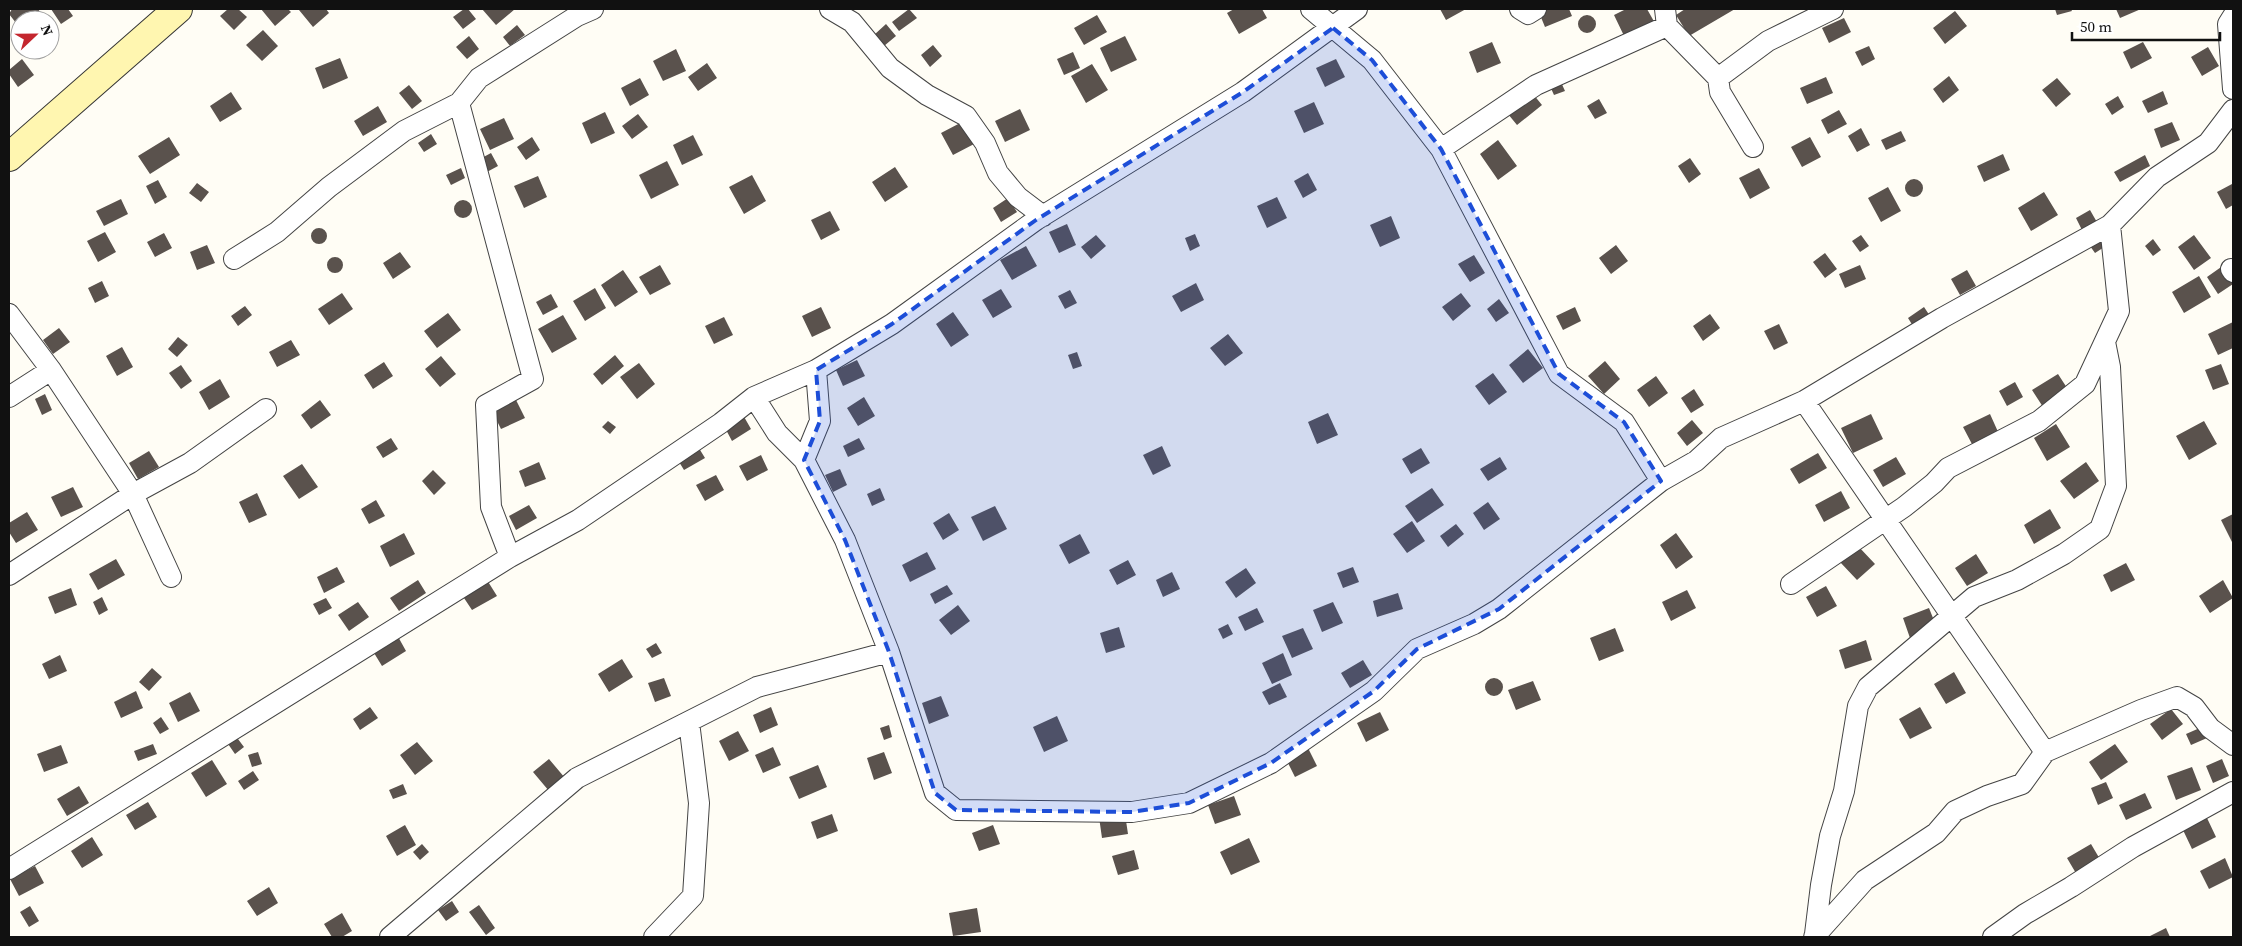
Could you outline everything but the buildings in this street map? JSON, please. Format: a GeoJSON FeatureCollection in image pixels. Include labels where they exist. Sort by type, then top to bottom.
{"type":"FeatureCollection","features":[{"type":"Feature","properties":{"kind":"main road"},"geometry":{"type":"LineString","coordinates":[[9,157],[178,9]]}},
{"type":"Feature","properties":{"kind":"street"},"geometry":{"type":"LineString","coordinates":[[234,259],[277,232],[329,187],[404,131],[459,103],[478,78],[569,21],[593,9]]}},
{"type":"Feature","properties":{"kind":"street"},"geometry":{"type":"LineString","coordinates":[[830,9],[852,22],[890,68],[927,95],[966,116],[986,144],[998,173],[1018,197],[1043,216]]}},
{"type":"Feature","properties":{"kind":"street"},"geometry":{"type":"LineString","coordinates":[[1311,9],[1372,60],[1441,149],[1559,374],[1624,422],[1661,481]]}},
{"type":"Feature","properties":{"kind":"street"},"geometry":{"type":"LineString","coordinates":[[9,868],[510,557],[578,520],[721,423],[754,397],[816,370],[892,324],[1043,216],[1243,92],[1357,9]]}},
{"type":"Feature","properties":{"kind":"street"},"geometry":{"type":"LineString","coordinates":[[1520,9],[1528,14],[1536,9]]}},
{"type":"Feature","properties":{"kind":"street"},"geometry":{"type":"LineString","coordinates":[[1718,78],[1768,41],[1833,9]]}},
{"type":"Feature","properties":{"kind":"street"},"geometry":{"type":"LineString","coordinates":[[2233,16],[2228,24],[2233,89]]}},
{"type":"Feature","properties":{"kind":"street"},"geometry":{"type":"LineString","coordinates":[[1441,149],[1536,85],[1666,18],[1718,78],[1720,92],[1753,147]]}},
{"type":"Feature","properties":{"kind":"street"},"geometry":{"type":"LineString","coordinates":[[459,103],[534,379],[486,405],[491,507],[510,557]]}},
{"type":"Feature","properties":{"kind":"street"},"geometry":{"type":"LineString","coordinates":[[754,397],[777,433],[804,460],[845,540],[889,652],[935,793],[956,810],[1132,812],[1189,803],[1271,763],[1374,691],[1417,650],[1474,624],[1499,609],[1661,481],[1696,461],[1721,438],[1804,401],[1942,318],[2110,225],[2157,177],[2208,143],[2233,110]]}},
{"type":"Feature","properties":{"kind":"street"},"geometry":{"type":"LineString","coordinates":[[1791,584],[1926,489],[1948,468],[2039,421],[2084,384],[2119,311],[2110,225]]}},
{"type":"Feature","properties":{"kind":"street"},"geometry":{"type":"LineString","coordinates":[[9,314],[51,370],[133,494],[171,577]]}},
{"type":"Feature","properties":{"kind":"street"},"geometry":{"type":"LineString","coordinates":[[1814,936],[1830,836],[1844,790],[1858,706],[1868,687],[1974,597],[2017,580],[2064,554],[2100,529],[2116,486],[2110,367],[2104,342]]}},
{"type":"Feature","properties":{"kind":"street"},"geometry":{"type":"LineString","coordinates":[[9,397],[51,370]]}},
{"type":"Feature","properties":{"kind":"street"},"geometry":{"type":"LineString","coordinates":[[804,460],[820,421],[816,370]]}},
{"type":"Feature","properties":{"kind":"street"},"geometry":{"type":"LineString","coordinates":[[1804,401],[2045,752]]}},
{"type":"Feature","properties":{"kind":"street"},"geometry":{"type":"LineString","coordinates":[[9,575],[133,494],[190,463],[266,409]]}},
{"type":"Feature","properties":{"kind":"street"},"geometry":{"type":"LineString","coordinates":[[390,937],[577,778],[757,686],[889,652]]}},
{"type":"Feature","properties":{"kind":"street"},"geometry":{"type":"LineString","coordinates":[[1814,936],[1865,880],[1936,833],[1955,811],[1987,796],[2022,784],[2045,752],[2141,710],[2177,697],[2194,707],[2210,728],[2233,745]]}},
{"type":"Feature","properties":{"kind":"street"},"geometry":{"type":"LineString","coordinates":[[654,937],[693,896],[699,803],[689,722]]}},
{"type":"Feature","properties":{"kind":"street"},"geometry":{"type":"LineString","coordinates":[[1993,937],[2025,914],[2133,847],[2233,792]]}},
{"type":"Feature","properties":{"kind":"highlighted area"},"geometry":{"type":"Polygon","coordinates":[[[1333,28],[1372,60],[1441,149],[1559,374],[1624,422],[1661,481],[1499,609],[1417,649],[1374,691],[1271,763],[1189,803],[1132,812],[956,810],[935,793],[889,652],[845,540],[804,460],[820,421],[816,370],[892,324],[1036,220],[1243,92],[1333,28]]]}}]}
